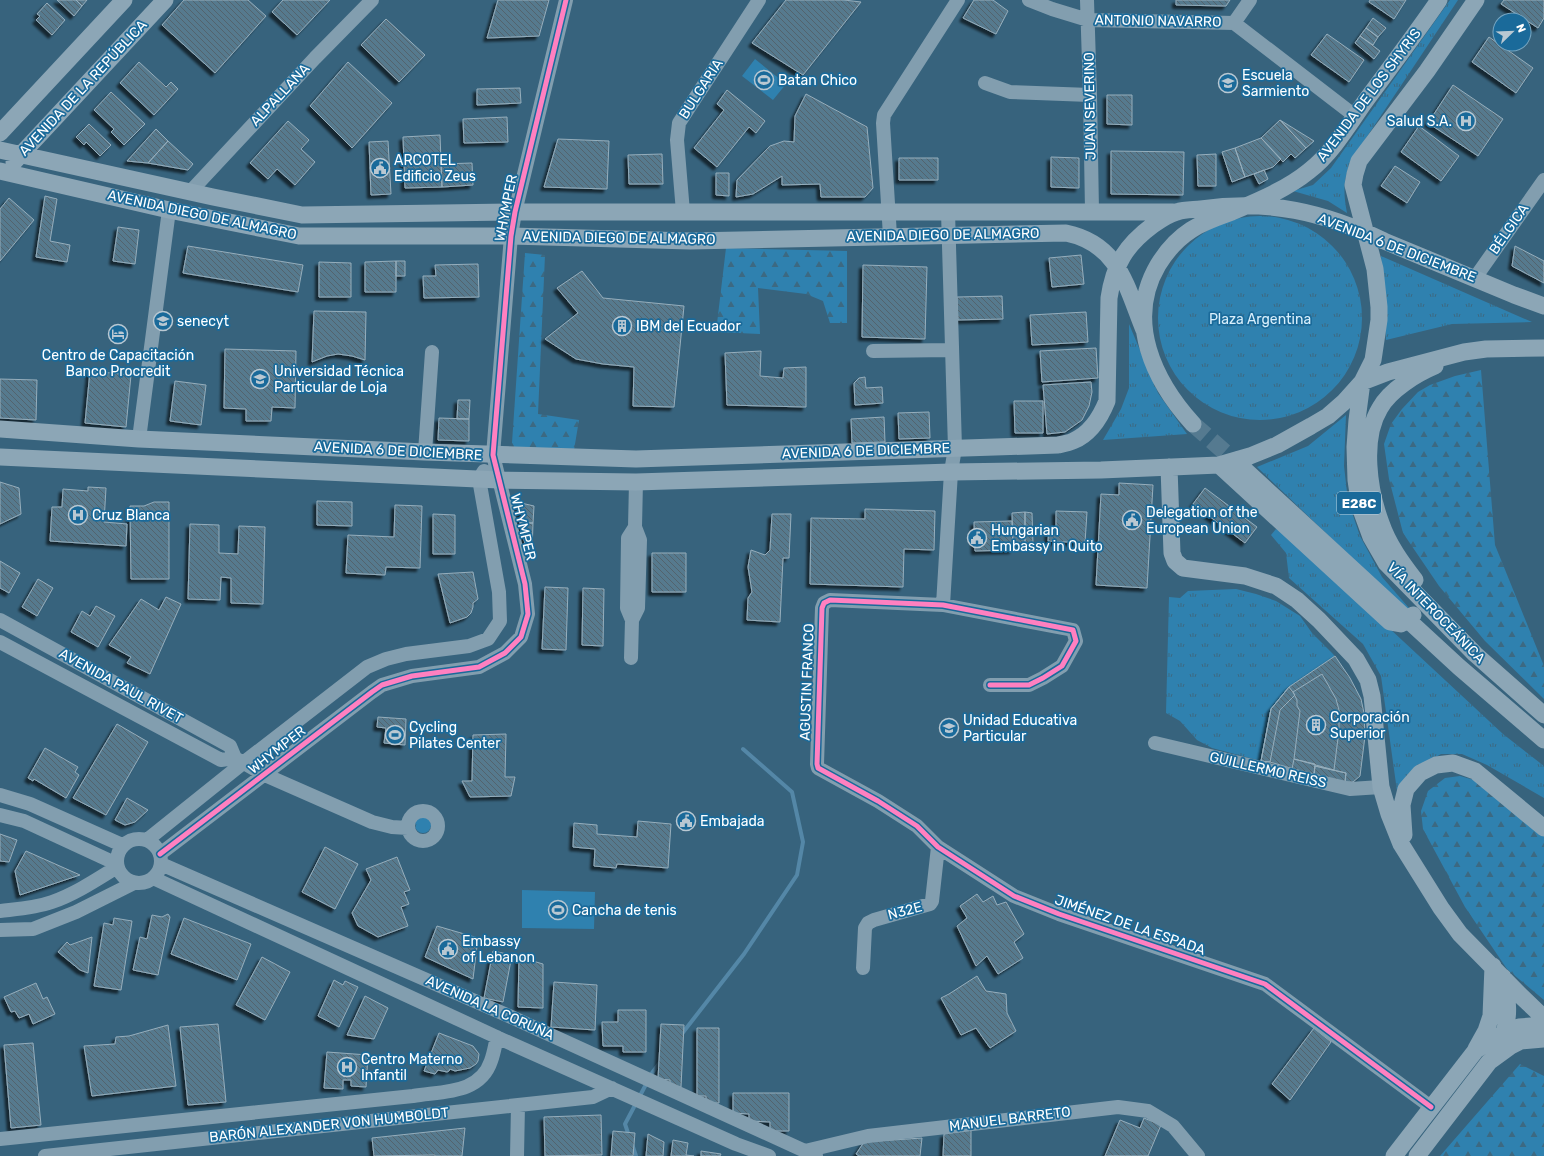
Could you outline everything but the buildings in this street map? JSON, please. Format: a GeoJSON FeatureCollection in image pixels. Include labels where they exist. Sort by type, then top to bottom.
{"type":"FeatureCollection","features":[{"type":"Feature","properties":{"kind":"main road"},"geometry":{"type":"LineString","coordinates":[[0,133],[124,0]]}},
{"type":"Feature","properties":{"kind":"main road","name":"AVENIDA DE LA REPÚBLICA"},"geometry":{"type":"LineString","coordinates":[[2,173],[21,155],[165,0]]}},
{"type":"Feature","properties":{"kind":"main road","name":"AVENIDA DE LOS SHYRIS"},"geometry":{"type":"LineString","coordinates":[[1250,205],[1294,182],[1309,172],[1322,160],[1439,0]]}},
{"type":"Feature","properties":{"kind":"main road"},"geometry":{"type":"LineString","coordinates":[[1365,232],[1353,186],[1354,174],[1359,161],[1427,71],[1476,0]]}},
{"type":"Feature","properties":{"kind":"main road","name":"AVENIDA DIEGO DE ALMAGRO"},"geometry":{"type":"LineString","coordinates":[[0,150],[302,215],[515,212],[1178,212]]}},
{"type":"Feature","properties":{"kind":"main road","name":"AVENIDA DIEGO DE ALMAGRO"},"geometry":{"type":"LineString","coordinates":[[2,173],[169,210],[300,236],[511,236],[690,241],[1066,233],[1081,236],[1096,245],[1109,256],[1118,267],[1144,330]]}},
{"type":"Feature","properties":{"kind":"main road"},"geometry":{"type":"LineString","coordinates":[[1193,424],[1172,400],[1148,349],[1144,330],[1144,306],[1147,289],[1153,273],[1166,253],[1179,239],[1203,223],[1250,205]]}},
{"type":"Feature","properties":{"kind":"main road","name":"AVENIDA 6 DE DICIEMBRE"},"geometry":{"type":"LineString","coordinates":[[0,429],[140,439],[493,455],[636,459],[1058,445],[1074,441],[1096,423],[1107,401],[1109,298],[1111,282],[1122,256],[1132,242],[1158,221],[1178,212],[1213,207],[1250,205],[1278,207],[1301,211],[1365,232],[1384,242],[1544,306]]}},
{"type":"Feature","properties":{"kind":"main road","name":"VÍA INTEROCEÁNICA"},"geometry":{"type":"LineString","coordinates":[[1365,232],[1377,281],[1379,320],[1373,360],[1362,382],[1355,447],[1356,480],[1360,507],[1371,537],[1386,563],[1475,654],[1544,715]]}},
{"type":"Feature","properties":{"kind":"main road","name":"AVENIDA 6 DE DICIEMBRE"},"geometry":{"type":"LineString","coordinates":[[0,457],[499,480],[636,482],[951,472],[1101,470],[1219,465],[1250,456],[1276,445],[1311,426],[1328,416],[1344,402],[1362,382],[1404,367],[1464,352],[1486,349],[1544,348]]}},
{"type":"Feature","properties":{"kind":"main road"},"geometry":{"type":"LineString","coordinates":[[1464,352],[1420,372],[1398,389],[1381,406],[1371,427],[1369,455],[1371,490],[1381,524],[1394,552],[1475,654]]}},
{"type":"Feature","properties":{"kind":"main road"},"geometry":{"type":"LineString","coordinates":[[1219,465],[1390,622],[1400,624],[1408,620],[1425,602]]}},
{"type":"Feature","properties":{"kind":"main road"},"geometry":{"type":"LineString","coordinates":[[1169,467],[1172,553],[1175,561],[1183,568],[1245,576],[1276,586],[1296,600],[1319,620],[1356,659],[1368,680],[1372,696],[1381,787],[1396,833],[1441,908],[1460,934],[1544,1018]]}},
{"type":"Feature","properties":{"kind":"main road","name":"VÍA INTEROCEÁNICA"},"geometry":{"type":"LineString","coordinates":[[1244,470],[1441,650],[1544,740]]}},
{"type":"Feature","properties":{"kind":"main road"},"geometry":{"type":"LineString","coordinates":[[1441,650],[1457,636]]}},
{"type":"Feature","properties":{"kind":"main road"},"geometry":{"type":"LineString","coordinates":[[1515,715],[1528,701]]}},
{"type":"Feature","properties":{"kind":"main road"},"geometry":{"type":"LineString","coordinates":[[1407,853],[1402,822],[1402,804],[1406,789],[1420,773],[1436,764],[1453,763],[1475,771],[1544,828]]}},
{"type":"Feature","properties":{"kind":"main road"},"geometry":{"type":"LineString","coordinates":[[1417,1156],[1489,1062],[1505,1032],[1508,1004],[1498,972]]}},
{"type":"Feature","properties":{"kind":"main road"},"geometry":{"type":"LineString","coordinates":[[1394,1156],[1476,1050],[1486,1031],[1491,1016],[1498,972]]}},
{"type":"Feature","properties":{"kind":"main road"},"geometry":{"type":"LineString","coordinates":[[1476,1050],[1505,1032],[1519,1027],[1531,1026],[1544,1029]]}},
{"type":"Feature","properties":{"kind":"main road"},"geometry":{"type":"LineString","coordinates":[[1489,1062],[1521,1040],[1544,1039]]}},
{"type":"Feature","properties":{"kind":"street","name":"ALPALLANA"},"geometry":{"type":"LineString","coordinates":[[190,192],[315,58],[372,0]]}},
{"type":"Feature","properties":{"kind":"street","name":"WHYMPER"},"geometry":{"type":"LineString","coordinates":[[161,859],[265,774],[382,685],[412,676],[479,667],[505,653],[521,637],[528,614],[525,584],[493,455],[511,236],[515,212],[566,0]]}},
{"type":"Feature","properties":{"kind":"street","name":"BULGARIA"},"geometry":{"type":"LineString","coordinates":[[683,212],[677,140],[679,123],[759,0]]}},
{"type":"Feature","properties":{"kind":"street"},"geometry":{"type":"LineString","coordinates":[[890,236],[883,123],[884,115],[958,0]]}},
{"type":"Feature","properties":{"kind":"street","name":"ANTONIO NAVARRO"},"geometry":{"type":"LineString","coordinates":[[1029,0],[1088,20],[1234,23],[1355,116]]}},
{"type":"Feature","properties":{"kind":"street","name":"JUAN SEVERINO"},"geometry":{"type":"LineString","coordinates":[[1087,0],[1092,212]]}},
{"type":"Feature","properties":{"kind":"street"},"geometry":{"type":"LineString","coordinates":[[1234,23],[1250,0]]}},
{"type":"Feature","properties":{"kind":"street"},"geometry":{"type":"LineString","coordinates":[[985,82],[1010,92],[1090,95]]}},
{"type":"Feature","properties":{"kind":"street","name":"BÉLGICA"},"geometry":{"type":"LineString","coordinates":[[1475,278],[1544,180]]}},
{"type":"Feature","properties":{"kind":"street"},"geometry":{"type":"LineString","coordinates":[[140,439],[169,210]]}},
{"type":"Feature","properties":{"kind":"street"},"geometry":{"type":"LineString","coordinates":[[948,212],[955,448],[951,472],[943,605],[1073,630],[1076,641],[1062,666],[1043,678],[1029,685],[990,685]]}},
{"type":"Feature","properties":{"kind":"street"},"geometry":{"type":"LineString","coordinates":[[873,351],[951,350]]}},
{"type":"Feature","properties":{"kind":"street"},"geometry":{"type":"LineString","coordinates":[[425,452],[432,352]]}},
{"type":"Feature","properties":{"kind":"street","name":"WHYMPER"},"geometry":{"type":"LineString","coordinates":[[148,840],[239,760],[367,667],[386,659],[469,646],[488,639],[500,621],[499,592],[479,479],[493,455]]}},
{"type":"Feature","properties":{"kind":"street"},"geometry":{"type":"LineString","coordinates":[[631,658],[632,620],[638,608],[640,540],[635,527],[636,482]]}},
{"type":"Feature","properties":{"kind":"street","name":"AGUSTIN FRANCO"},"geometry":{"type":"LineString","coordinates":[[818,768],[822,608],[824,603],[830,600],[943,605]]}},
{"type":"Feature","properties":{"kind":"street","name":"AVENIDA PAUL RIVET"},"geometry":{"type":"LineString","coordinates":[[0,620],[230,746],[239,760]]}},
{"type":"Feature","properties":{"kind":"street","name":"AVENIDA PAUL RIVET"},"geometry":{"type":"LineString","coordinates":[[0,642],[221,760],[239,760],[265,774],[372,822],[392,827],[408,828]]}},
{"type":"Feature","properties":{"kind":"street","name":"GUILLERMO REISS"},"geometry":{"type":"LineString","coordinates":[[1155,743],[1350,789],[1381,787]]}},
{"type":"Feature","properties":{"kind":"street","name":"JIMÉNEZ DE LA ESPADA"},"geometry":{"type":"LineString","coordinates":[[818,768],[878,801],[917,826],[938,847],[1014,896],[1059,914],[1265,984],[1431,1107]]}},
{"type":"Feature","properties":{"kind":"street"},"geometry":{"type":"LineString","coordinates":[[0,795],[30,804],[122,845]]}},
{"type":"Feature","properties":{"kind":"street"},"geometry":{"type":"LineString","coordinates":[[0,815],[24,821],[117,866]]}},
{"type":"Feature","properties":{"kind":"street"},"geometry":{"type":"LineString","coordinates":[[134,839],[148,840],[157,848],[161,859],[160,870],[147,882],[134,882],[127,880],[121,874],[117,866],[117,857],[122,845],[134,839]]}},
{"type":"Feature","properties":{"kind":"street","name":"N32E"},"geometry":{"type":"LineString","coordinates":[[863,968],[865,928],[868,923],[930,904],[932,901],[938,847]]}},
{"type":"Feature","properties":{"kind":"street","name":"AVENIDA LA CORUÑA"},"geometry":{"type":"LineString","coordinates":[[161,859],[509,1016],[807,1154]]}},
{"type":"Feature","properties":{"kind":"street"},"geometry":{"type":"LineString","coordinates":[[0,910],[30,907],[52,902],[74,892],[117,866]]}},
{"type":"Feature","properties":{"kind":"street","name":"AVENIDA LA CORUÑA"},"geometry":{"type":"LineString","coordinates":[[153,878],[497,1037],[736,1144],[769,1156]]}},
{"type":"Feature","properties":{"kind":"street"},"geometry":{"type":"LineString","coordinates":[[0,930],[33,929],[76,912],[134,882]]}},
{"type":"Feature","properties":{"kind":"street","name":"BARÓN ALEXANDER VON HUMBOLDT"},"geometry":{"type":"LineString","coordinates":[[0,1139],[414,1096],[468,1087],[480,1080],[487,1071],[492,1061],[497,1037]]}},
{"type":"Feature","properties":{"kind":"street","name":"BARÓN ALEXANDER VON HUMBOLDT"},"geometry":{"type":"LineString","coordinates":[[44,1156],[593,1097],[612,1088]]}},
{"type":"Feature","properties":{"kind":"street"},"geometry":{"type":"LineString","coordinates":[[517,1156],[518,1105]]}},
{"type":"Feature","properties":{"kind":"street","name":"MANUEL BARRETO"},"geometry":{"type":"LineString","coordinates":[[807,1154],[868,1136],[1118,1107],[1148,1111],[1173,1126],[1198,1156]]}},
{"type":"Feature","properties":{"kind":"green space"},"geometry":{"type":"Polygon","coordinates":[[[1450,0],[1458,0],[1352,159],[1345,179],[1347,213],[1328,201],[1293,191],[1313,185],[1331,168],[1450,0]]]}},
{"type":"Feature","properties":{"kind":"green space","name":"Batan Chico"},"geometry":{"type":"Polygon","coordinates":[[[755,59],[786,84],[773,100],[742,76],[755,59]]]}},
{"type":"Feature","properties":{"kind":"green space","name":"Plaza Argentina"},"geometry":{"type":"Polygon","coordinates":[[[1250,216],[1270,216],[1290,220],[1308,228],[1325,239],[1339,253],[1350,270],[1358,288],[1362,308],[1362,328],[1358,348],[1350,366],[1339,383],[1325,397],[1308,408],[1290,416],[1270,420],[1250,420],[1230,416],[1212,408],[1195,397],[1181,383],[1170,366],[1162,348],[1158,328],[1158,308],[1162,288],[1170,270],[1181,253],[1195,239],[1212,228],[1230,220],[1250,216]]]}},
{"type":"Feature","properties":{"kind":"green space"},"geometry":{"type":"Polygon","coordinates":[[[726,248],[847,251],[847,323],[830,323],[823,301],[806,294],[758,288],[760,334],[716,332],[726,248]]]}},
{"type":"Feature","properties":{"kind":"green space"},"geometry":{"type":"Polygon","coordinates":[[[525,253],[545,255],[538,414],[579,420],[574,450],[516,451],[512,443],[525,253]]]}},
{"type":"Feature","properties":{"kind":"green space"},"geometry":{"type":"Polygon","coordinates":[[[1381,256],[1532,322],[1452,324],[1386,340],[1381,256]]]}},
{"type":"Feature","properties":{"kind":"green space"},"geometry":{"type":"Polygon","coordinates":[[[1129,324],[1158,393],[1187,434],[1103,440],[1121,409],[1129,388],[1129,324]]]}},
{"type":"Feature","properties":{"kind":"green space"},"geometry":{"type":"Polygon","coordinates":[[[1481,370],[1495,545],[1544,666],[1544,699],[1485,641],[1439,586],[1403,533],[1389,479],[1384,444],[1391,424],[1402,409],[1418,392],[1430,385],[1455,376],[1481,370]]]}},
{"type":"Feature","properties":{"kind":"green space"},"geometry":{"type":"Polygon","coordinates":[[[1346,415],[1344,466],[1348,501],[1360,536],[1382,577],[1409,608],[1404,608],[1257,467],[1308,446],[1346,415]]]}},
{"type":"Feature","properties":{"kind":"green space"},"geometry":{"type":"Polygon","coordinates":[[[1276,529],[1289,535],[1503,734],[1544,766],[1544,798],[1487,765],[1462,754],[1441,754],[1424,764],[1398,798],[1381,676],[1363,644],[1289,578],[1286,553],[1271,535],[1276,529]]]}},
{"type":"Feature","properties":{"kind":"green space"},"geometry":{"type":"Polygon","coordinates":[[[1236,589],[1276,601],[1300,616],[1312,633],[1335,656],[1289,687],[1271,709],[1261,761],[1212,748],[1197,740],[1180,721],[1166,713],[1169,597],[1180,598],[1188,591],[1236,589]]]}},
{"type":"Feature","properties":{"kind":"green space"},"geometry":{"type":"Polygon","coordinates":[[[1460,776],[1474,780],[1544,834],[1544,1000],[1507,969],[1465,907],[1423,829],[1421,811],[1428,791],[1445,778],[1460,776]]]}},
{"type":"Feature","properties":{"kind":"green space"},"geometry":{"type":"Polygon","coordinates":[[[423,817],[430,822],[431,825],[426,832],[423,833],[416,828],[415,825],[420,818],[423,817]]]}},
{"type":"Feature","properties":{"kind":"green space","name":"Cancha de tenis"},"geometry":{"type":"Polygon","coordinates":[[[522,890],[595,892],[594,929],[522,928],[522,890]]]}},
{"type":"Feature","properties":{"kind":"green space"},"geometry":{"type":"Polygon","coordinates":[[[1520,1064],[1544,1076],[1544,1156],[1440,1156],[1520,1064]]]}},
{"type":"Feature","properties":{"kind":"waterway"},"geometry":{"type":"LineString","coordinates":[[681,1035],[744,954],[797,875],[803,842],[792,792],[743,749]]}},
{"type":"Feature","properties":{"kind":"waterway"},"geometry":{"type":"LineString","coordinates":[[629,1136],[625,1124],[652,1073],[661,1061]]}},
{"type":"Feature","properties":{"kind":"waterway"},"geometry":{"type":"LineString","coordinates":[[632,1144],[636,1156]]}},
{"type":"Feature","properties":{"kind":"tunnel"},"geometry":{"type":"LineString","coordinates":[[1193,424],[1244,469]]}},
{"type":"Feature","properties":{"kind":"cycle path"},"geometry":{"type":"LineString","coordinates":[[160,854],[382,685],[412,676],[479,667],[505,653],[521,637],[528,614],[525,584],[493,455],[511,236],[515,212],[566,0]]}},
{"type":"Feature","properties":{"kind":"cycle path"},"geometry":{"type":"LineString","coordinates":[[990,685],[1029,685],[1062,666],[1076,641],[1073,630],[943,605],[830,600],[824,603],[822,608],[818,768],[878,801],[917,826],[938,847],[1014,896],[1059,914],[1265,984],[1431,1107]]}},
{"type":"Feature","properties":{"kind":"place","name":"Batan Chico"},"geometry":{"type":"Point","coordinates":[764,80]}},
{"type":"Feature","properties":{"kind":"place","name":"Escuela Sarmiento"},"geometry":{"type":"Point","coordinates":[1228,83]}},
{"type":"Feature","properties":{"kind":"place","name":"Salud S.A."},"geometry":{"type":"Point","coordinates":[1466,121]}},
{"type":"Feature","properties":{"kind":"place","name":"ARCOTEL Edificio Zeus"},"geometry":{"type":"Point","coordinates":[380,168]}},
{"type":"Feature","properties":{"kind":"place","name":"senecyt"},"geometry":{"type":"Point","coordinates":[163,321]}},
{"type":"Feature","properties":{"kind":"place","name":"IBM del Ecuador"},"geometry":{"type":"Point","coordinates":[622,326]}},
{"type":"Feature","properties":{"kind":"place","name":"Centro de Capacitación Banco Procredit"},"geometry":{"type":"Point","coordinates":[118,334]}},
{"type":"Feature","properties":{"kind":"place","name":"Universidad Técnica Particular de Loja"},"geometry":{"type":"Point","coordinates":[260,379]}},
{"type":"Feature","properties":{"kind":"place","name":"Cruz Blanca"},"geometry":{"type":"Point","coordinates":[78,515]}},
{"type":"Feature","properties":{"kind":"place","name":"Delegation of the European Union"},"geometry":{"type":"Point","coordinates":[1132,520]}},
{"type":"Feature","properties":{"kind":"place","name":"Hungarian Embassy in Quito"},"geometry":{"type":"Point","coordinates":[977,538]}},
{"type":"Feature","properties":{"kind":"place","name":"Corporación Superior"},"geometry":{"type":"Point","coordinates":[1316,725]}},
{"type":"Feature","properties":{"kind":"place","name":"Unidad Educativa Particular"},"geometry":{"type":"Point","coordinates":[949,728]}},
{"type":"Feature","properties":{"kind":"place","name":"Cycling Pilates Center"},"geometry":{"type":"Point","coordinates":[395,735]}},
{"type":"Feature","properties":{"kind":"place","name":"Embajada"},"geometry":{"type":"Point","coordinates":[686,821]}},
{"type":"Feature","properties":{"kind":"place","name":"Cancha de tenis"},"geometry":{"type":"Point","coordinates":[558,910]}},
{"type":"Feature","properties":{"kind":"place","name":"Embassy of Lebanon"},"geometry":{"type":"Point","coordinates":[448,949]}},
{"type":"Feature","properties":{"kind":"place","name":"Centro Materno Infantil"},"geometry":{"type":"Point","coordinates":[347,1067]}}]}
